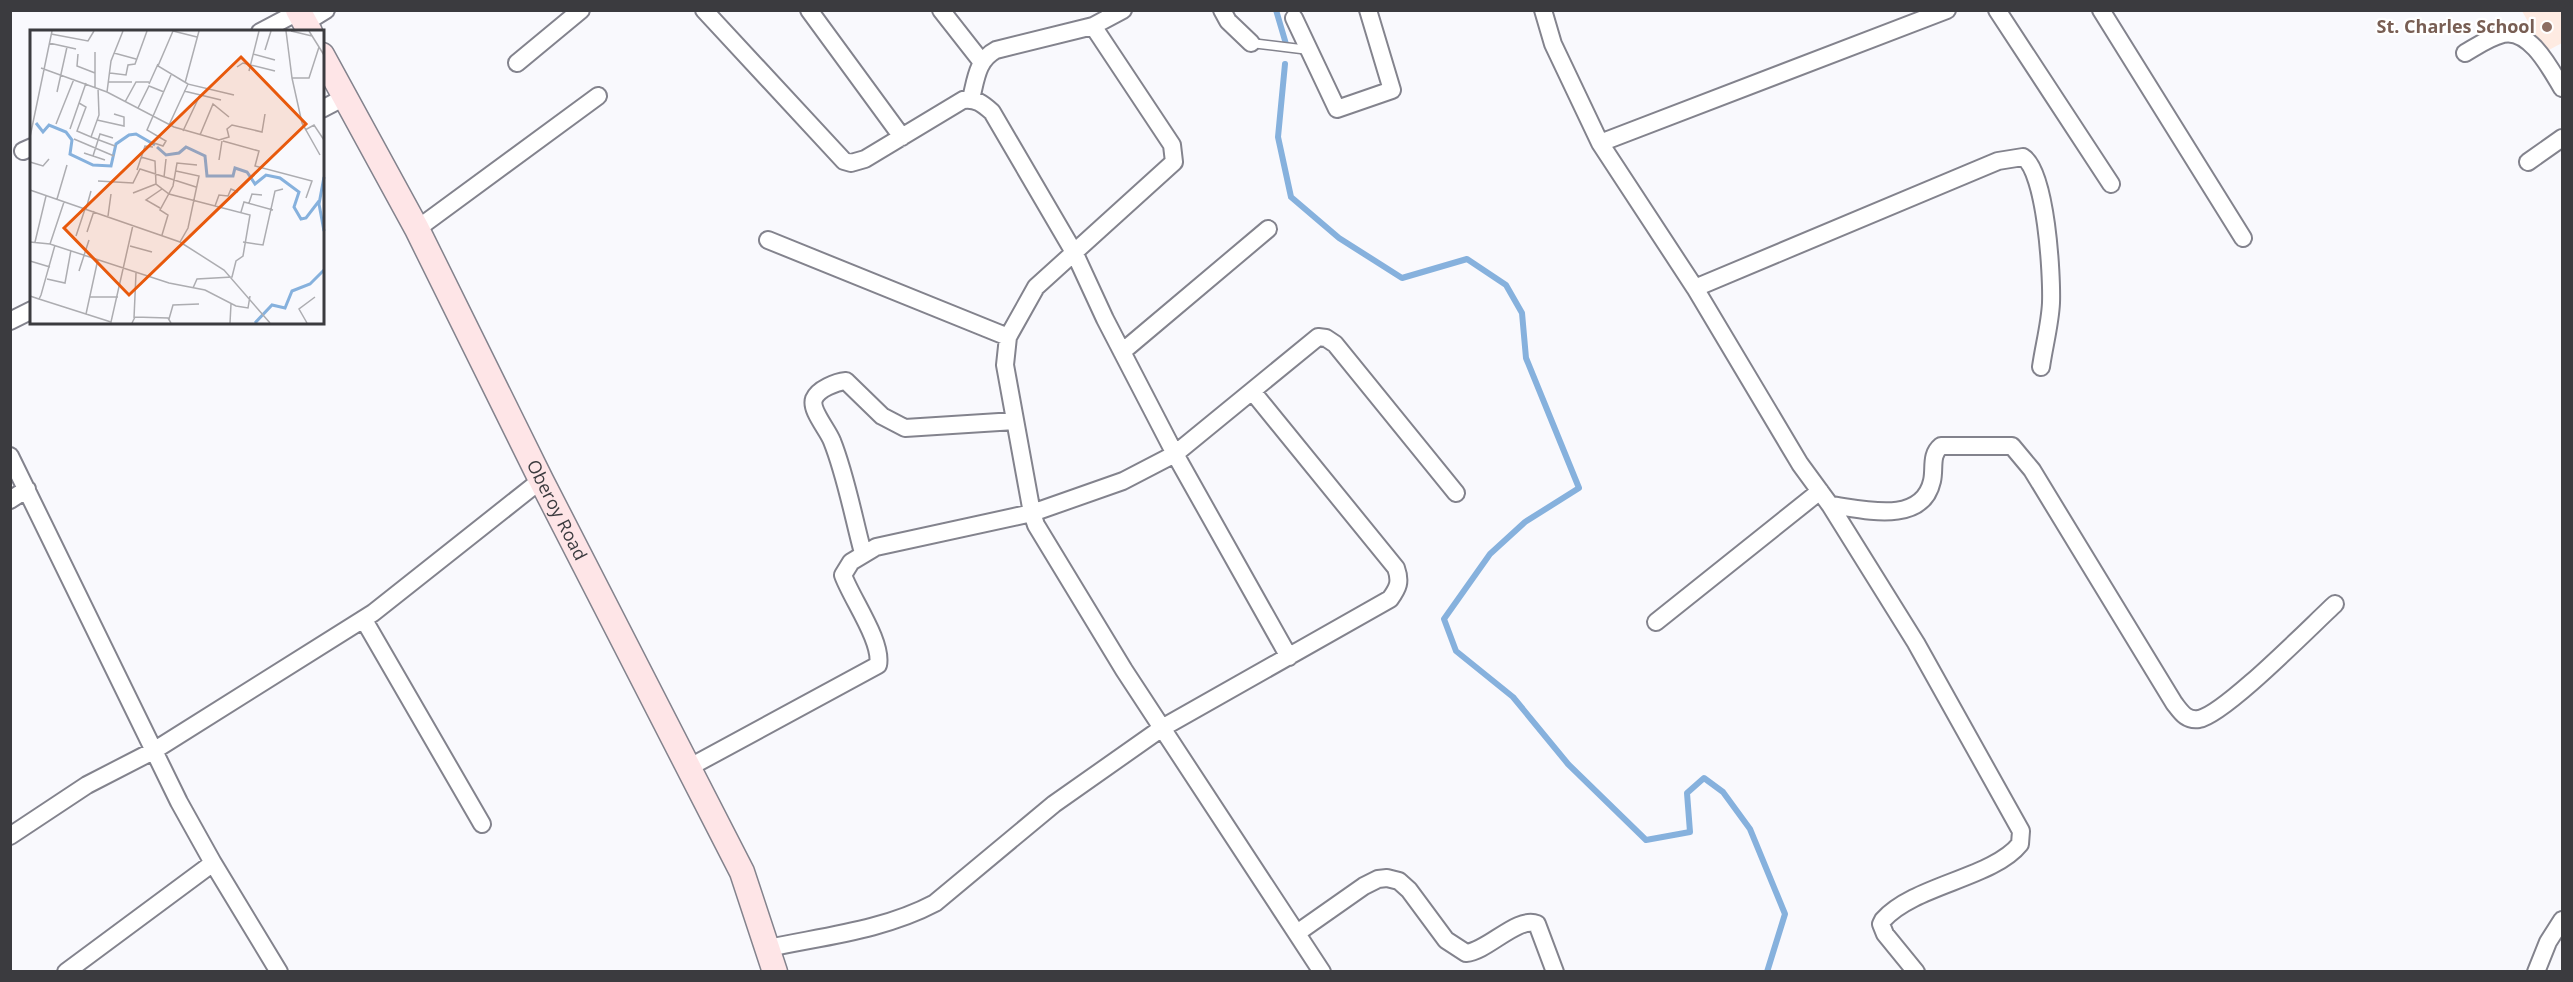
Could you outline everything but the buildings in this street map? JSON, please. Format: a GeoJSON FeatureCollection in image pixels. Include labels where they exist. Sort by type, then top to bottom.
{"type":"FeatureCollection","features":[{"type":"Feature","properties":{"kind":"street"},"geometry":{"type":"LineString","coordinates":[[267,30],[326,10]]}},
{"type":"Feature","properties":{"kind":"street"},"geometry":{"type":"LineString","coordinates":[[517,63],[580,10]]}},
{"type":"Feature","properties":{"kind":"street"},"geometry":{"type":"LineString","coordinates":[[704,10],[844,160],[851,163],[865,159],[963,100],[970,99],[982,103],[992,112],[1075,254],[1175,454],[1288,657]]}},
{"type":"Feature","properties":{"kind":"street"},"geometry":{"type":"LineString","coordinates":[[809,10],[902,137]]}},
{"type":"Feature","properties":{"kind":"street"},"geometry":{"type":"LineString","coordinates":[[941,10],[981,61]]}},
{"type":"Feature","properties":{"kind":"street"},"geometry":{"type":"LineString","coordinates":[[970,99],[981,61],[996,50],[1093,26],[1123,10]]}},
{"type":"Feature","properties":{"kind":"street"},"geometry":{"type":"LineString","coordinates":[[1222,10],[1228,21],[1251,43]]}},
{"type":"Feature","properties":{"kind":"street"},"geometry":{"type":"LineString","coordinates":[[1294,18],[1336,109],[1392,90],[1368,10]]}},
{"type":"Feature","properties":{"kind":"street"},"geometry":{"type":"LineString","coordinates":[[1543,10],[1553,44],[1600,143],[1695,288],[1800,464],[1830,505],[1916,643],[2021,831],[2020,844],[2001,859],[1916,897],[1883,920],[1881,924],[1885,934],[1916,972]]}},
{"type":"Feature","properties":{"kind":"street"},"geometry":{"type":"LineString","coordinates":[[1600,143],[1947,10]]}},
{"type":"Feature","properties":{"kind":"street"},"geometry":{"type":"LineString","coordinates":[[1997,10],[2111,184]]}},
{"type":"Feature","properties":{"kind":"street"},"geometry":{"type":"LineString","coordinates":[[2101,10],[2243,238]]}},
{"type":"Feature","properties":{"kind":"street"},"geometry":{"type":"LineString","coordinates":[[1093,26],[1172,145],[1174,162],[1036,287],[1008,337],[1005,365],[1032,513],[1053,552],[1162,728],[1322,972]]}},
{"type":"Feature","properties":{"kind":"street"},"geometry":{"type":"LineString","coordinates":[[2465,53],[2504,33],[2520,36],[2546,62],[2562,88]]}},
{"type":"Feature","properties":{"kind":"street","name":"Oberoy Road"},"geometry":{"type":"LineString","coordinates":[[324,60],[417,229],[541,480],[742,872],[769,948],[775,972]]}},
{"type":"Feature","properties":{"kind":"street"},"geometry":{"type":"LineString","coordinates":[[417,229],[598,96]]}},
{"type":"Feature","properties":{"kind":"street"},"geometry":{"type":"LineString","coordinates":[[324,108],[345,97]]}},
{"type":"Feature","properties":{"kind":"street"},"geometry":{"type":"LineString","coordinates":[[2528,162],[2562,138]]}},
{"type":"Feature","properties":{"kind":"street"},"geometry":{"type":"LineString","coordinates":[[1695,288],[1998,161],[2023,157],[2030,161],[2035,170],[2041,193],[2050,276],[2051,305],[2041,366]]}},
{"type":"Feature","properties":{"kind":"street"},"geometry":{"type":"LineString","coordinates":[[1122,352],[1268,229]]}},
{"type":"Feature","properties":{"kind":"street"},"geometry":{"type":"LineString","coordinates":[[768,240],[1008,337]]}},
{"type":"Feature","properties":{"kind":"street"},"geometry":{"type":"LineString","coordinates":[[10,321],[30,311]]}},
{"type":"Feature","properties":{"kind":"street"},"geometry":{"type":"LineString","coordinates":[[688,768],[878,665],[879,657],[872,635],[843,575],[851,562],[863,553],[876,548],[1032,513],[1122,481],[1175,454],[1306,345],[1318,338],[1326,338],[1335,344],[1456,493]]}},
{"type":"Feature","properties":{"kind":"street"},"geometry":{"type":"LineString","coordinates":[[863,553],[832,440],[814,406],[814,399],[819,392],[838,381],[846,381],[882,416],[905,428],[1015,421]]}},
{"type":"Feature","properties":{"kind":"street"},"geometry":{"type":"LineString","coordinates":[[769,948],[888,923],[935,903],[1045,812],[1162,728],[1390,599],[1398,588],[1399,578],[1396,568],[1252,390]]}},
{"type":"Feature","properties":{"kind":"street"},"geometry":{"type":"LineString","coordinates":[[1830,505],[1900,511],[1918,502],[1927,494],[1932,480],[1934,456],[1941,446],[2012,446],[2032,470],[2174,703],[2182,714],[2190,719],[2206,717],[2235,697],[2335,604]]}},
{"type":"Feature","properties":{"kind":"street"},"geometry":{"type":"LineString","coordinates":[[10,456],[213,863],[279,972]]}},
{"type":"Feature","properties":{"kind":"street"},"geometry":{"type":"LineString","coordinates":[[10,836],[87,785],[155,750],[364,620],[541,480]]}},
{"type":"Feature","properties":{"kind":"street"},"geometry":{"type":"LineString","coordinates":[[10,500],[27,489]]}},
{"type":"Feature","properties":{"kind":"street"},"geometry":{"type":"LineString","coordinates":[[1656,622],[1820,491]]}},
{"type":"Feature","properties":{"kind":"street"},"geometry":{"type":"LineString","coordinates":[[364,620],[482,824]]}},
{"type":"Feature","properties":{"kind":"street"},"geometry":{"type":"LineString","coordinates":[[66,972],[213,863]]}},
{"type":"Feature","properties":{"kind":"street"},"geometry":{"type":"LineString","coordinates":[[1297,933],[1364,886],[1378,879],[1388,878],[1398,881],[1409,890],[1446,940],[1466,953],[1478,952],[1521,924],[1537,924],[1555,972]]}},
{"type":"Feature","properties":{"kind":"street"},"geometry":{"type":"LineString","coordinates":[[2536,972],[2548,942],[2562,920]]}},
{"type":"Feature","properties":{"kind":"lane"},"geometry":{"type":"LineString","coordinates":[[1251,43],[1309,50]]}},
{"type":"Feature","properties":{"kind":"shaded area","name":"St. Charles School"},"geometry":{"type":"Polygon","coordinates":[[[2522,11],[2562,11],[2562,43],[2545,52],[2522,11]]]}},
{"type":"Feature","properties":{"kind":"waterway"},"geometry":{"type":"LineString","coordinates":[[1276,10],[1286,44]]}},
{"type":"Feature","properties":{"kind":"waterway"},"geometry":{"type":"LineString","coordinates":[[1285,64],[1278,137],[1291,197],[1339,238],[1402,278],[1467,259],[1506,285],[1522,313],[1526,358],[1579,488],[1525,522],[1490,554],[1444,619],[1456,651],[1513,697],[1568,764],[1646,840],[1690,832],[1687,793],[1704,778],[1723,792],[1750,829],[1785,914],[1767,972]]}},
{"type":"Feature","properties":{"kind":"place","name":"St. Charles School"},"geometry":{"type":"Point","coordinates":[2547,27]}}]}
